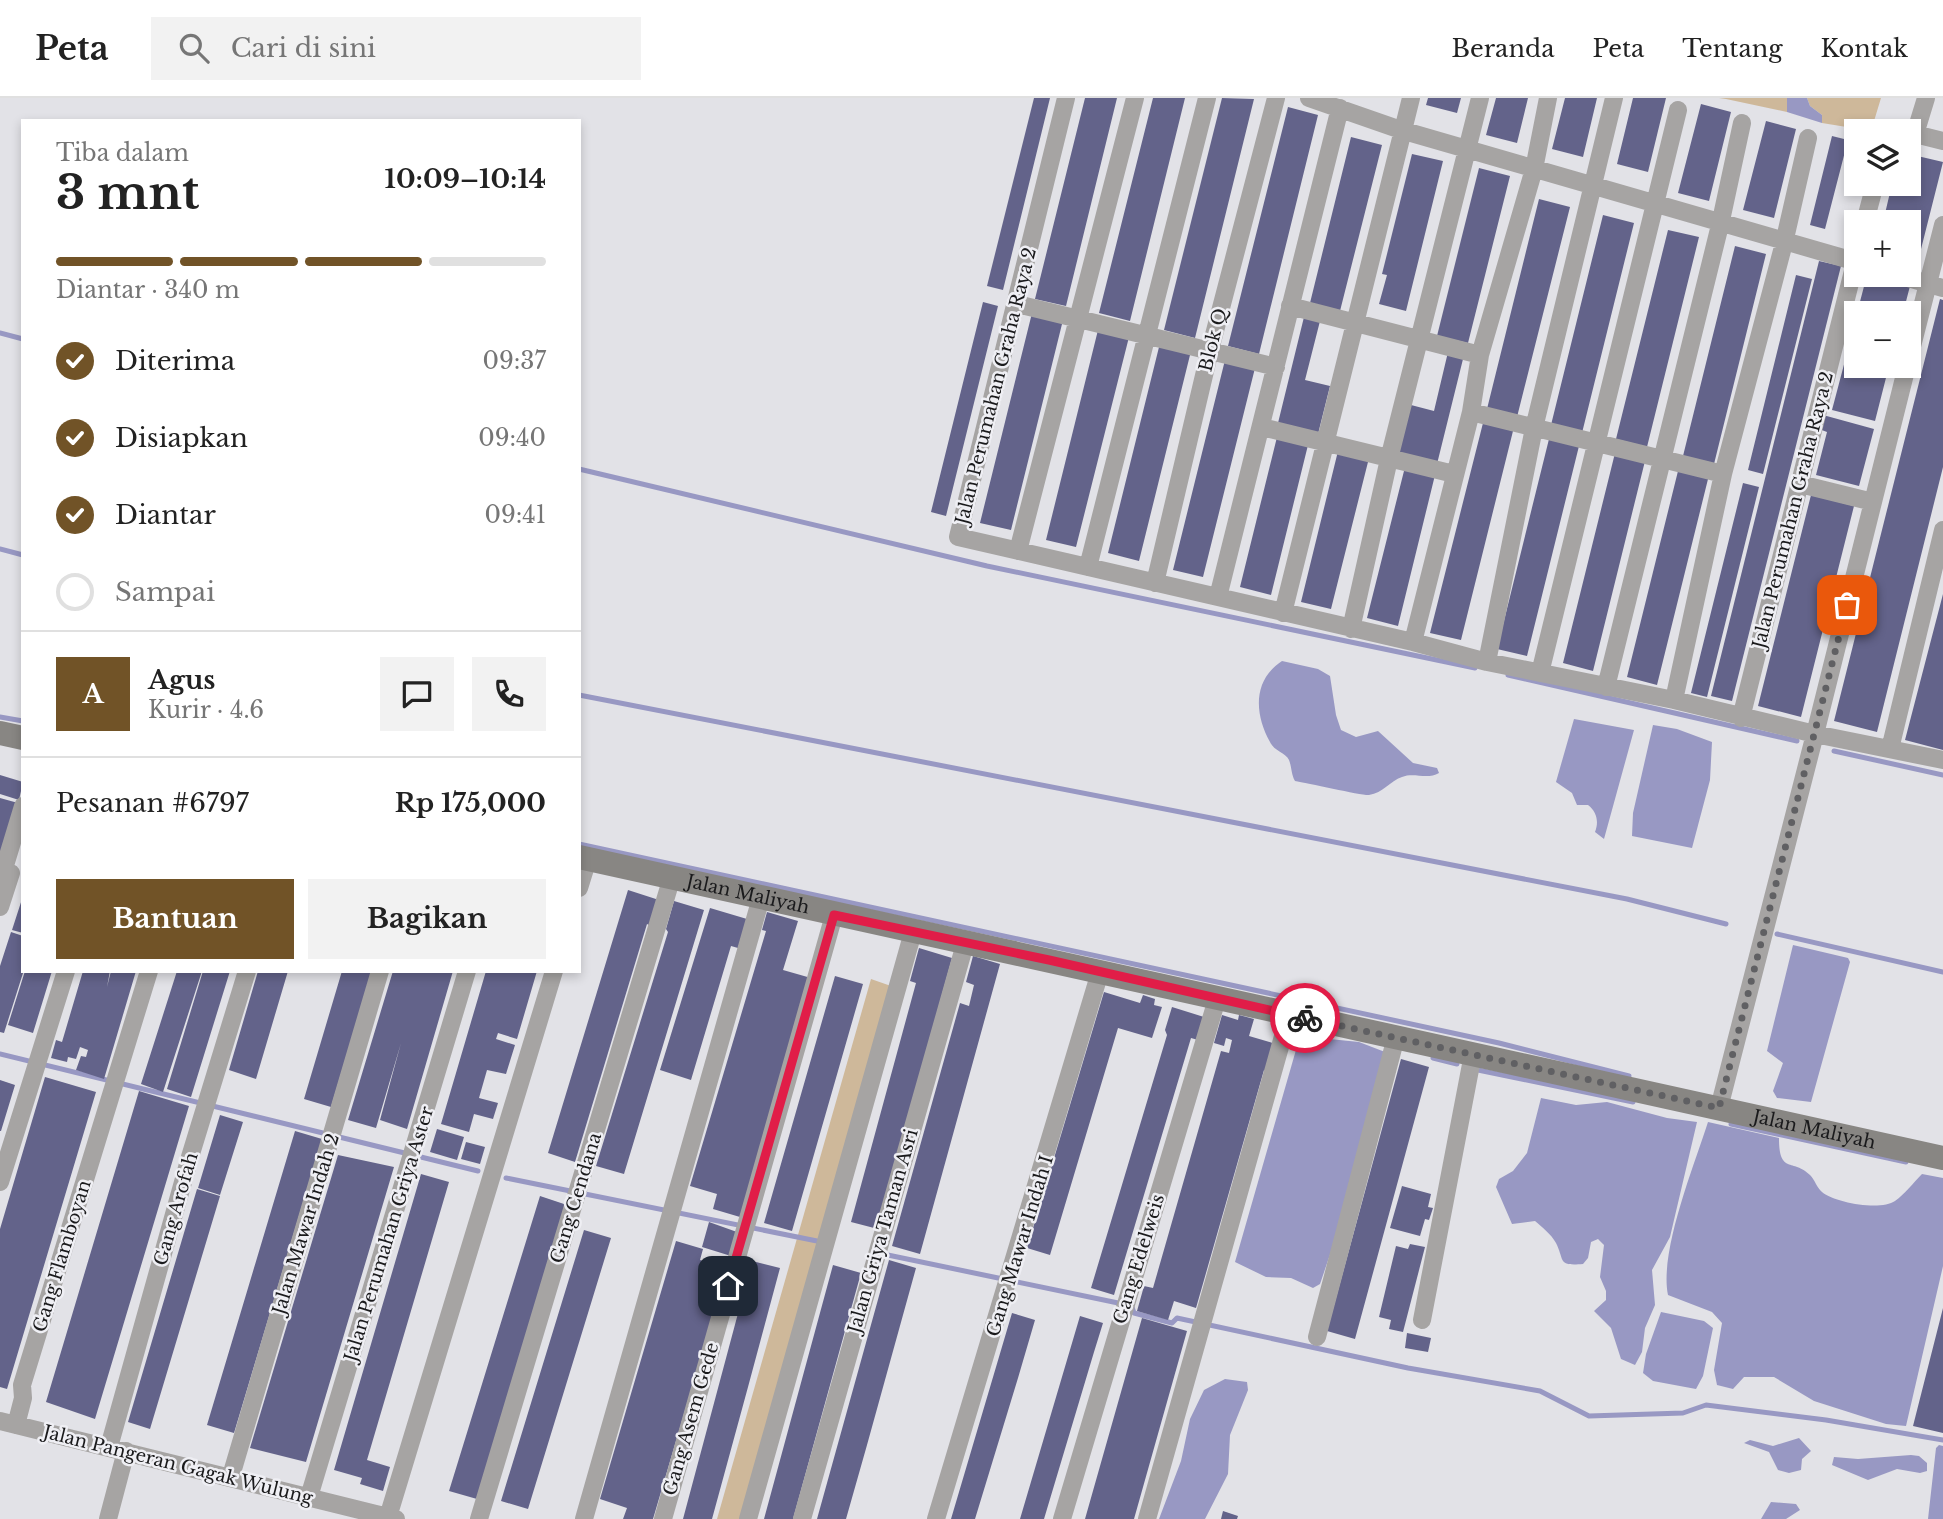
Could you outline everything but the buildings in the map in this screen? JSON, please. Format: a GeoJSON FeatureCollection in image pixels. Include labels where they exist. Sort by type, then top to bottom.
{"type":"FeatureCollection","features":[{"type":"Feature","properties":{"kind":"street","name":"Jalan Perumahan Graha Raya 2"},"geometry":{"type":"LineString","coordinates":[[1066,98],[958,537],[1413,642],[1487,662],[1674,700],[1814,738],[1943,760]]}},
{"type":"Feature","properties":{"kind":"street"},"geometry":{"type":"LineString","coordinates":[[1018,551],[1135,98]]}},
{"type":"Feature","properties":{"kind":"street"},"geometry":{"type":"LineString","coordinates":[[1088,567],[1207,98]]}},
{"type":"Feature","properties":{"kind":"street","name":"Blok Q"},"geometry":{"type":"LineString","coordinates":[[1155,583],[1210,350],[1276,98]]}},
{"type":"Feature","properties":{"kind":"street","name":"Jalan Perumahan Graha Raya 2"},"geometry":{"type":"LineString","coordinates":[[1309,98],[1401,130],[1656,206],[1844,257]]}},
{"type":"Feature","properties":{"kind":"street"},"geometry":{"type":"LineString","coordinates":[[1283,613],[1411,98]]}},
{"type":"Feature","properties":{"kind":"street"},"geometry":{"type":"LineString","coordinates":[[1351,629],[1389,458],[1480,98]]}},
{"type":"Feature","properties":{"kind":"street"},"geometry":{"type":"LineString","coordinates":[[1413,642],[1471,412],[1480,355],[1534,169],[1548,98]]}},
{"type":"Feature","properties":{"kind":"street"},"geometry":{"type":"LineString","coordinates":[[1487,662],[1534,428],[1614,98]]}},
{"type":"Feature","properties":{"kind":"street"},"geometry":{"type":"LineString","coordinates":[[1926,98],[1915,134],[1943,141]]}},
{"type":"Feature","properties":{"kind":"street"},"geometry":{"type":"LineString","coordinates":[[1218,597],[1340,108]]}},
{"type":"Feature","properties":{"kind":"street"},"geometry":{"type":"LineString","coordinates":[[1540,673],[1678,110]]}},
{"type":"Feature","properties":{"kind":"street"},"geometry":{"type":"LineString","coordinates":[[1606,687],[1720,225],[1742,123]]}},
{"type":"Feature","properties":{"kind":"street"},"geometry":{"type":"LineString","coordinates":[[1674,700],[1723,474],[1784,243],[1808,138]]}},
{"type":"Feature","properties":{"kind":"street"},"geometry":{"type":"LineString","coordinates":[[1921,325],[1935,286],[1943,225]]}},
{"type":"Feature","properties":{"kind":"street","name":"Jalan Perumahan Graha Raya 2"},"geometry":{"type":"LineString","coordinates":[[1741,718],[1849,287]]}},
{"type":"Feature","properties":{"kind":"street"},"geometry":{"type":"LineString","coordinates":[[1017,304],[1276,367]]}},
{"type":"Feature","properties":{"kind":"street"},"geometry":{"type":"LineString","coordinates":[[1290,306],[1480,355]]}},
{"type":"Feature","properties":{"kind":"street"},"geometry":{"type":"LineString","coordinates":[[1719,1108],[1904,378]]}},
{"type":"Feature","properties":{"kind":"street"},"geometry":{"type":"LineString","coordinates":[[1471,412],[1723,474]]}},
{"type":"Feature","properties":{"kind":"street"},"geometry":{"type":"LineString","coordinates":[[1262,428],[1454,474]]}},
{"type":"Feature","properties":{"kind":"street"},"geometry":{"type":"LineString","coordinates":[[1800,484],[1873,502]]}},
{"type":"Feature","properties":{"kind":"street"},"geometry":{"type":"LineString","coordinates":[[1890,749],[1943,530]]}},
{"type":"Feature","properties":{"kind":"street"},"geometry":{"type":"LineString","coordinates":[[0,733],[21,738]]}},
{"type":"Feature","properties":{"kind":"street"},"geometry":{"type":"LineString","coordinates":[[0,882],[21,813]]}},
{"type":"Feature","properties":{"kind":"street"},"geometry":{"type":"LineString","coordinates":[[0,907],[21,839]]}},
{"type":"Feature","properties":{"kind":"street"},"geometry":{"type":"LineString","coordinates":[[581,876],[584,858]]}},
{"type":"Feature","properties":{"kind":"street","name":"Jalan Maliyah"},"geometry":{"type":"LineString","coordinates":[[584,858],[759,905],[1287,1023],[1394,1045],[1473,1054],[1943,1158]]}},
{"type":"Feature","properties":{"kind":"street","name":"Gang Cendana"},"geometry":{"type":"LineString","coordinates":[[479,1519],[670,883]]}},
{"type":"Feature","properties":{"kind":"street"},"geometry":{"type":"LineString","coordinates":[[584,1519],[759,905]]}},
{"type":"Feature","properties":{"kind":"street","name":"Gang Asem Gede"},"geometry":{"type":"LineString","coordinates":[[663,1519],[751,1227],[838,923]]}},
{"type":"Feature","properties":{"kind":"street"},"geometry":{"type":"LineString","coordinates":[[748,1519],[911,939]]}},
{"type":"Feature","properties":{"kind":"street","name":"Jalan Griya Taman Asri"},"geometry":{"type":"LineString","coordinates":[[802,1519],[963,950]]}},
{"type":"Feature","properties":{"kind":"street"},"geometry":{"type":"LineString","coordinates":[[0,1182],[65,973]]}},
{"type":"Feature","properties":{"kind":"street","name":"Gang Flamboyan"},"geometry":{"type":"LineString","coordinates":[[8,1423],[23,1398],[22,1385],[119,1085],[148,973]]}},
{"type":"Feature","properties":{"kind":"street"},"geometry":{"type":"LineString","coordinates":[[119,1085],[158,973]]}},
{"type":"Feature","properties":{"kind":"street","name":"Gang Arofah"},"geometry":{"type":"LineString","coordinates":[[107,1519],[118,1449],[204,1113],[246,973]]}},
{"type":"Feature","properties":{"kind":"street","name":"Jalan Mawar Indah 2"},"geometry":{"type":"LineString","coordinates":[[231,1476],[379,973]]}},
{"type":"Feature","properties":{"kind":"street","name":"Jalan Perumahan Griya Aster"},"geometry":{"type":"LineString","coordinates":[[309,1497],[466,973]]}},
{"type":"Feature","properties":{"kind":"street"},"geometry":{"type":"LineString","coordinates":[[392,1518],[553,973]]}},
{"type":"Feature","properties":{"kind":"street","name":"Gang Mawar Indah I"},"geometry":{"type":"LineString","coordinates":[[936,1519],[1010,1280],[1098,979]]}},
{"type":"Feature","properties":{"kind":"street","name":"Gang Edelweis"},"geometry":{"type":"LineString","coordinates":[[1062,1519],[1215,1005]]}},
{"type":"Feature","properties":{"kind":"street"},"geometry":{"type":"LineString","coordinates":[[1147,1519],[1287,1023]]}},
{"type":"Feature","properties":{"kind":"street"},"geometry":{"type":"LineString","coordinates":[[1317,1337],[1394,1045]]}},
{"type":"Feature","properties":{"kind":"street"},"geometry":{"type":"LineString","coordinates":[[1422,1320],[1473,1054]]}},
{"type":"Feature","properties":{"kind":"street","name":"Gang Asem Gede"},"geometry":{"type":"LineString","coordinates":[[673,1519],[751,1227]]}},
{"type":"Feature","properties":{"kind":"street","name":"Jalan Pangeran Gagak Wulung"},"geometry":{"type":"LineString","coordinates":[[8,1423],[231,1476],[392,1518]]}},
{"type":"Feature","properties":{"kind":"shaded area"},"geometry":{"type":"Polygon","coordinates":[[[1719,98],[1787,98],[1787,112],[1726,99],[1719,98]]]}},
{"type":"Feature","properties":{"kind":"shaded area"},"geometry":{"type":"Polygon","coordinates":[[[1807,98],[1881,98],[1875,119],[1844,119],[1844,127],[1822,123],[1822,115],[1810,106],[1807,98]]]}},
{"type":"Feature","properties":{"kind":"shaded area"},"geometry":{"type":"Polygon","coordinates":[[[871,979],[891,986],[742,1519],[717,1519],[871,979]]]}},
{"type":"Feature","properties":{"kind":"water"},"geometry":{"type":"Polygon","coordinates":[[[1787,98],[1807,98],[1810,106],[1822,115],[1822,123],[1787,112],[1787,98]]]}},
{"type":"Feature","properties":{"kind":"water"},"geometry":{"type":"Polygon","coordinates":[[[1282,661],[1318,669],[1330,676],[1341,730],[1356,737],[1378,731],[1413,763],[1437,768],[1439,773],[1402,777],[1369,795],[1295,781],[1287,758],[1270,742],[1259,709],[1261,687],[1282,661]]]}},
{"type":"Feature","properties":{"kind":"water"},"geometry":{"type":"Polygon","coordinates":[[[1574,719],[1634,730],[1604,839],[1595,832],[1596,817],[1591,808],[1588,805],[1577,805],[1572,793],[1556,782],[1574,719]]]}},
{"type":"Feature","properties":{"kind":"water"},"geometry":{"type":"Polygon","coordinates":[[[1653,725],[1677,729],[1712,742],[1710,780],[1692,848],[1632,836],[1633,813],[1653,725]]]}},
{"type":"Feature","properties":{"kind":"water"},"geometry":{"type":"Polygon","coordinates":[[[1793,945],[1848,958],[1850,962],[1811,1102],[1777,1098],[1773,1091],[1783,1063],[1767,1051],[1793,945]]]}},
{"type":"Feature","properties":{"kind":"water"},"geometry":{"type":"Polygon","coordinates":[[[1300,1036],[1359,1042],[1385,1052],[1338,1231],[1320,1284],[1313,1288],[1291,1278],[1266,1277],[1235,1262],[1300,1036]]]}},
{"type":"Feature","properties":{"kind":"water"},"geometry":{"type":"Polygon","coordinates":[[[1541,1098],[1576,1105],[1607,1102],[1667,1118],[1697,1122],[1670,1237],[1652,1270],[1655,1305],[1645,1328],[1642,1352],[1635,1365],[1621,1359],[1611,1328],[1594,1311],[1606,1300],[1606,1291],[1600,1277],[1604,1245],[1598,1239],[1591,1242],[1588,1258],[1583,1264],[1565,1263],[1554,1240],[1535,1221],[1512,1224],[1496,1187],[1499,1179],[1513,1171],[1527,1153],[1541,1098]]]}},
{"type":"Feature","properties":{"kind":"water"},"geometry":{"type":"Polygon","coordinates":[[[1708,1122],[1779,1138],[1784,1161],[1804,1170],[1828,1196],[1847,1202],[1888,1204],[1902,1195],[1922,1174],[1943,1178],[1943,1266],[1906,1426],[1886,1424],[1814,1401],[1774,1377],[1744,1377],[1733,1389],[1717,1385],[1714,1370],[1722,1323],[1712,1312],[1668,1295],[1667,1277],[1668,1256],[1679,1209],[1708,1122]]]}},
{"type":"Feature","properties":{"kind":"water"},"geometry":{"type":"Polygon","coordinates":[[[1661,1312],[1704,1321],[1713,1328],[1703,1376],[1696,1389],[1653,1381],[1643,1373],[1646,1354],[1661,1312]]]}},
{"type":"Feature","properties":{"kind":"water"},"geometry":{"type":"Polygon","coordinates":[[[1225,1379],[1247,1382],[1248,1390],[1230,1435],[1228,1474],[1205,1519],[1159,1519],[1181,1461],[1190,1419],[1204,1390],[1225,1379]]]}},
{"type":"Feature","properties":{"kind":"water"},"geometry":{"type":"Polygon","coordinates":[[[1799,1438],[1811,1451],[1802,1459],[1801,1470],[1789,1473],[1778,1470],[1769,1452],[1744,1443],[1750,1440],[1773,1446],[1799,1438]]]}},
{"type":"Feature","properties":{"kind":"water"},"geometry":{"type":"Polygon","coordinates":[[[1943,1446],[1943,1519],[1928,1519],[1936,1448],[1943,1446]]]}},
{"type":"Feature","properties":{"kind":"water"},"geometry":{"type":"Polygon","coordinates":[[[1919,1456],[1927,1463],[1927,1471],[1920,1473],[1897,1469],[1868,1480],[1832,1465],[1834,1457],[1858,1459],[1919,1456]]]}},
{"type":"Feature","properties":{"kind":"water"},"geometry":{"type":"Polygon","coordinates":[[[1771,1502],[1796,1504],[1800,1510],[1786,1519],[1761,1519],[1771,1502]]]}},
{"type":"Feature","properties":{"kind":"waterway"},"geometry":{"type":"LineString","coordinates":[[0,333],[21,338]]}},
{"type":"Feature","properties":{"kind":"waterway"},"geometry":{"type":"LineString","coordinates":[[581,469],[987,566],[1475,668]]}},
{"type":"Feature","properties":{"kind":"waterway"},"geometry":{"type":"LineString","coordinates":[[0,549],[21,554]]}},
{"type":"Feature","properties":{"kind":"waterway"},"geometry":{"type":"LineString","coordinates":[[1508,675],[1797,741]]}},
{"type":"Feature","properties":{"kind":"waterway"},"geometry":{"type":"LineString","coordinates":[[581,695],[1627,899],[1726,924]]}},
{"type":"Feature","properties":{"kind":"waterway"},"geometry":{"type":"LineString","coordinates":[[0,717],[21,721]]}},
{"type":"Feature","properties":{"kind":"waterway"},"geometry":{"type":"LineString","coordinates":[[1834,751],[1943,775]]}},
{"type":"Feature","properties":{"kind":"waterway"},"geometry":{"type":"LineString","coordinates":[[581,844],[1499,1043],[1629,1076]]}},
{"type":"Feature","properties":{"kind":"waterway"},"geometry":{"type":"LineString","coordinates":[[1777,934],[1943,972]]}},
{"type":"Feature","properties":{"kind":"waterway"},"geometry":{"type":"LineString","coordinates":[[0,1054],[478,1171]]}},
{"type":"Feature","properties":{"kind":"waterway"},"geometry":{"type":"LineString","coordinates":[[1433,1058],[1457,1064]]}},
{"type":"Feature","properties":{"kind":"waterway"},"geometry":{"type":"LineString","coordinates":[[1478,1070],[1633,1102]]}},
{"type":"Feature","properties":{"kind":"waterway"},"geometry":{"type":"LineString","coordinates":[[1731,1124],[1906,1162]]}},
{"type":"Feature","properties":{"kind":"waterway"},"geometry":{"type":"LineString","coordinates":[[506,1178],[817,1241]]}},
{"type":"Feature","properties":{"kind":"waterway"},"geometry":{"type":"LineString","coordinates":[[883,1254],[1123,1304]]}},
{"type":"Feature","properties":{"kind":"waterway"},"geometry":{"type":"LineString","coordinates":[[1132,1307],[1134,1313],[1172,1323],[1177,1318],[1408,1368],[1540,1391],[1589,1416],[1683,1413],[1706,1405],[1826,1420],[1943,1440]]}},
{"type":"Feature","properties":{"kind":"way so far"},"geometry":{"type":"LineString","coordinates":[[1305,1018],[1719,1108],[1847,605]]}},
{"type":"Feature","properties":{"kind":"route"},"geometry":{"type":"LineString","coordinates":[[728,1286],[834,915],[1305,1018]]}}]}
